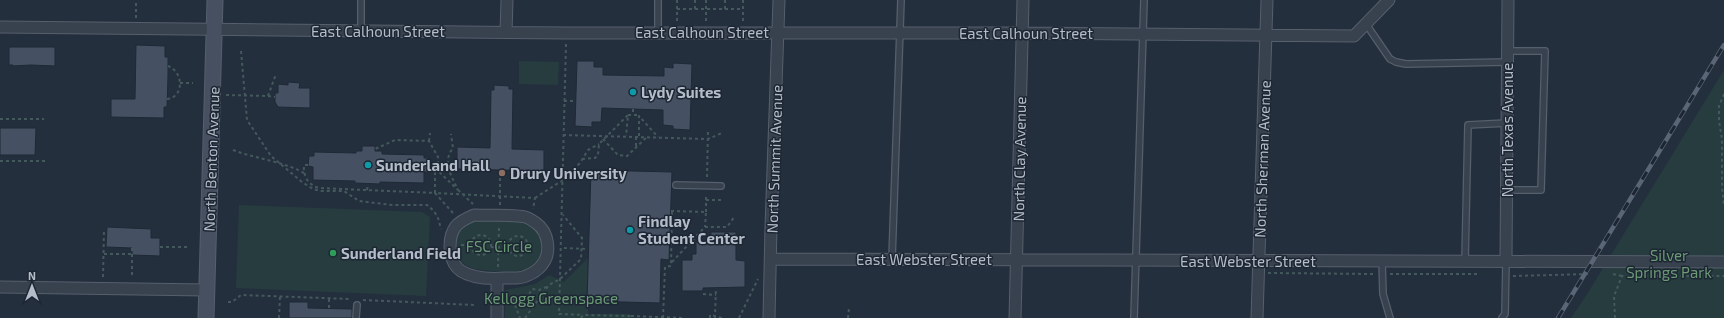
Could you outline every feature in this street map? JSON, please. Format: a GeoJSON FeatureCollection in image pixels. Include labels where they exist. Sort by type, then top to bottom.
{"type":"FeatureCollection","features":[{"type":"Feature","properties":{"kind":"main road","name":"North Benton Avenue"},"geometry":{"type":"LineString","coordinates":[[206,318],[215,0]]}},
{"type":"Feature","properties":{"kind":"street"},"geometry":{"type":"LineString","coordinates":[[506,32],[507,0]]}},
{"type":"Feature","properties":{"kind":"street","name":"North Summit Avenue"},"geometry":{"type":"LineString","coordinates":[[769,318],[779,0]]}},
{"type":"Feature","properties":{"kind":"street","name":"North Clay Avenue"},"geometry":{"type":"LineString","coordinates":[[1015,318],[1023,0]]}},
{"type":"Feature","properties":{"kind":"street","name":"North Sherman Avenue"},"geometry":{"type":"LineString","coordinates":[[1257,318],[1268,0]]}},
{"type":"Feature","properties":{"kind":"street","name":"East Calhoun Street"},"geometry":{"type":"LineString","coordinates":[[0,27],[506,32],[1266,34],[1354,36],[1389,0]]}},
{"type":"Feature","properties":{"kind":"street","name":"North Texas Avenue"},"geometry":{"type":"LineString","coordinates":[[1506,260],[1508,0]]}},
{"type":"Feature","properties":{"kind":"street"},"geometry":{"type":"LineString","coordinates":[[474,215],[527,217],[540,226],[546,236],[548,248],[547,257],[542,266],[533,273],[524,277],[498,274],[471,276],[460,270],[453,263],[451,256],[452,234],[456,226],[464,219],[474,215]]}},
{"type":"Feature","properties":{"kind":"street","name":"East Webster Street"},"geometry":{"type":"LineString","coordinates":[[771,259],[1258,262],[1506,260],[1724,262]]}},
{"type":"Feature","properties":{"kind":"street"},"geometry":{"type":"LineString","coordinates":[[497,318],[498,274]]}},
{"type":"Feature","properties":{"kind":"street"},"geometry":{"type":"LineString","coordinates":[[0,287],[206,290]]}},
{"type":"Feature","properties":{"kind":"lane"},"geometry":{"type":"LineString","coordinates":[[361,0],[361,31]]}},
{"type":"Feature","properties":{"kind":"lane"},"geometry":{"type":"LineString","coordinates":[[658,0],[658,32]]}},
{"type":"Feature","properties":{"kind":"lane"},"geometry":{"type":"LineString","coordinates":[[892,259],[901,0]]}},
{"type":"Feature","properties":{"kind":"lane"},"geometry":{"type":"LineString","coordinates":[[1134,318],[1144,0]]}},
{"type":"Feature","properties":{"kind":"lane"},"geometry":{"type":"LineString","coordinates":[[1366,24],[1390,59],[1406,64],[1507,57],[1545,51],[1541,190],[1507,190]]}},
{"type":"Feature","properties":{"kind":"lane"},"geometry":{"type":"LineString","coordinates":[[1465,261],[1468,124],[1507,123]]}},
{"type":"Feature","properties":{"kind":"lane"},"geometry":{"type":"LineString","coordinates":[[676,185],[721,186]]}},
{"type":"Feature","properties":{"kind":"lane"},"geometry":{"type":"LineString","coordinates":[[1502,318],[1505,314],[1506,260]]}},
{"type":"Feature","properties":{"kind":"lane"},"geometry":{"type":"LineString","coordinates":[[1382,261],[1383,294],[1390,318]]}},
{"type":"Feature","properties":{"kind":"lane"},"geometry":{"type":"LineString","coordinates":[[356,318],[357,305]]}},
{"type":"Feature","properties":{"kind":"path"},"geometry":{"type":"LineString","coordinates":[[677,0],[677,20]]}},
{"type":"Feature","properties":{"kind":"path"},"geometry":{"type":"LineString","coordinates":[[695,0],[695,9]]}},
{"type":"Feature","properties":{"kind":"path"},"geometry":{"type":"LineString","coordinates":[[706,0],[706,21]]}},
{"type":"Feature","properties":{"kind":"path"},"geometry":{"type":"LineString","coordinates":[[725,0],[725,9]]}},
{"type":"Feature","properties":{"kind":"path"},"geometry":{"type":"LineString","coordinates":[[743,0],[743,21]]}},
{"type":"Feature","properties":{"kind":"path"},"geometry":{"type":"LineString","coordinates":[[136,3],[136,18]]}},
{"type":"Feature","properties":{"kind":"path"},"geometry":{"type":"LineString","coordinates":[[677,8],[743,9]]}},
{"type":"Feature","properties":{"kind":"path"},"geometry":{"type":"LineString","coordinates":[[561,318],[559,314],[562,248],[563,135],[566,44]]}},
{"type":"Feature","properties":{"kind":"path"},"geometry":{"type":"LineString","coordinates":[[241,51],[246,120],[267,150],[281,164],[302,182],[313,189],[320,191],[368,190],[535,198],[563,180],[588,150],[599,144],[628,115],[639,116],[659,138]]}},
{"type":"Feature","properties":{"kind":"path"},"geometry":{"type":"LineString","coordinates":[[167,99],[171,99],[176,95],[179,90],[180,83],[178,72],[168,66]]}},
{"type":"Feature","properties":{"kind":"path"},"geometry":{"type":"LineString","coordinates":[[268,96],[276,74]]}},
{"type":"Feature","properties":{"kind":"path"},"geometry":{"type":"LineString","coordinates":[[180,83],[192,83]]}},
{"type":"Feature","properties":{"kind":"path"},"geometry":{"type":"LineString","coordinates":[[1724,94],[1719,106],[1719,121],[1722,139],[1722,187],[1724,207]]}},
{"type":"Feature","properties":{"kind":"path"},"geometry":{"type":"LineString","coordinates":[[226,95],[275,97]]}},
{"type":"Feature","properties":{"kind":"path"},"geometry":{"type":"LineString","coordinates":[[564,101],[576,101]]}},
{"type":"Feature","properties":{"kind":"path"},"geometry":{"type":"LineString","coordinates":[[633,109],[634,115]]}},
{"type":"Feature","properties":{"kind":"path"},"geometry":{"type":"LineString","coordinates":[[626,136],[628,115]]}},
{"type":"Feature","properties":{"kind":"path"},"geometry":{"type":"LineString","coordinates":[[636,147],[639,116]]}},
{"type":"Feature","properties":{"kind":"path"},"geometry":{"type":"LineString","coordinates":[[0,119],[44,119]]}},
{"type":"Feature","properties":{"kind":"path"},"geometry":{"type":"LineString","coordinates":[[663,318],[664,267],[671,266],[671,263],[705,227],[708,130]]}},
{"type":"Feature","properties":{"kind":"path"},"geometry":{"type":"LineString","coordinates":[[430,133],[429,141],[438,157],[438,165],[435,168],[435,193],[455,215]]}},
{"type":"Feature","properties":{"kind":"path"},"geometry":{"type":"LineString","coordinates":[[563,135],[647,136],[659,138],[708,139],[722,133]]}},
{"type":"Feature","properties":{"kind":"path"},"geometry":{"type":"LineString","coordinates":[[451,134],[453,148],[448,155],[447,164],[450,175],[458,190]]}},
{"type":"Feature","properties":{"kind":"path"},"geometry":{"type":"LineString","coordinates":[[603,139],[618,155],[627,156],[647,136]]}},
{"type":"Feature","properties":{"kind":"path"},"geometry":{"type":"LineString","coordinates":[[375,149],[395,140],[429,141]]}},
{"type":"Feature","properties":{"kind":"path"},"geometry":{"type":"LineString","coordinates":[[582,159],[595,158],[598,155],[599,144]]}},
{"type":"Feature","properties":{"kind":"path"},"geometry":{"type":"LineString","coordinates":[[233,150],[250,157],[290,166],[304,173]]}},
{"type":"Feature","properties":{"kind":"path"},"geometry":{"type":"LineString","coordinates":[[0,161],[48,161]]}},
{"type":"Feature","properties":{"kind":"path"},"geometry":{"type":"LineString","coordinates":[[308,165],[304,165],[304,173],[309,182],[315,187],[344,190],[360,201],[392,205],[427,206],[434,211],[438,218],[441,230]]}},
{"type":"Feature","properties":{"kind":"path"},"geometry":{"type":"LineString","coordinates":[[429,168],[435,168],[476,206]]}},
{"type":"Feature","properties":{"kind":"path"},"geometry":{"type":"LineString","coordinates":[[500,170],[500,207]]}},
{"type":"Feature","properties":{"kind":"path"},"geometry":{"type":"LineString","coordinates":[[368,184],[368,190]]}},
{"type":"Feature","properties":{"kind":"path"},"geometry":{"type":"LineString","coordinates":[[533,210],[535,198]]}},
{"type":"Feature","properties":{"kind":"path"},"geometry":{"type":"LineString","coordinates":[[706,200],[724,200]]}},
{"type":"Feature","properties":{"kind":"path"},"geometry":{"type":"LineString","coordinates":[[671,263],[671,211],[706,212]]}},
{"type":"Feature","properties":{"kind":"path"},"geometry":{"type":"LineString","coordinates":[[513,300],[528,296],[532,289],[539,290],[560,279],[581,259],[582,238],[562,214]]}},
{"type":"Feature","properties":{"kind":"path"},"geometry":{"type":"LineString","coordinates":[[705,227],[727,227],[734,216]]}},
{"type":"Feature","properties":{"kind":"path"},"geometry":{"type":"LineString","coordinates":[[498,274],[499,222]]}},
{"type":"Feature","properties":{"kind":"path"},"geometry":{"type":"LineString","coordinates":[[103,277],[104,230]]}},
{"type":"Feature","properties":{"kind":"path"},"geometry":{"type":"LineString","coordinates":[[478,235],[482,235],[490,240],[491,247],[488,253],[481,256],[475,254],[470,245],[473,239],[478,235]]}},
{"type":"Feature","properties":{"kind":"path"},"geometry":{"type":"LineString","coordinates":[[516,236],[522,236],[529,244],[528,251],[519,256],[513,255],[508,247],[510,240],[516,236]]}},
{"type":"Feature","properties":{"kind":"path"},"geometry":{"type":"LineString","coordinates":[[160,247],[187,247]]}},
{"type":"Feature","properties":{"kind":"path"},"geometry":{"type":"LineString","coordinates":[[491,247],[508,247]]}},
{"type":"Feature","properties":{"kind":"path"},"geometry":{"type":"LineString","coordinates":[[132,248],[132,277]]}},
{"type":"Feature","properties":{"kind":"path"},"geometry":{"type":"LineString","coordinates":[[562,248],[588,249]]}},
{"type":"Feature","properties":{"kind":"path"},"geometry":{"type":"LineString","coordinates":[[104,254],[132,254]]}},
{"type":"Feature","properties":{"kind":"path"},"geometry":{"type":"LineString","coordinates":[[1510,276],[1591,274]]}},
{"type":"Feature","properties":{"kind":"path"},"geometry":{"type":"LineString","coordinates":[[1613,274],[1622,276],[1724,276]]}},
{"type":"Feature","properties":{"kind":"path"},"geometry":{"type":"LineString","coordinates":[[739,318],[759,276]]}},
{"type":"Feature","properties":{"kind":"path"},"geometry":{"type":"LineString","coordinates":[[1615,318],[1614,296],[1622,276]]}},
{"type":"Feature","properties":{"kind":"path"},"geometry":{"type":"LineString","coordinates":[[525,318],[549,285]]}},
{"type":"Feature","properties":{"kind":"path"},"geometry":{"type":"LineString","coordinates":[[715,317],[716,288]]}},
{"type":"Feature","properties":{"kind":"path"},"geometry":{"type":"LineString","coordinates":[[702,294],[716,295]]}},
{"type":"Feature","properties":{"kind":"path"},"geometry":{"type":"LineString","coordinates":[[228,302],[232,302],[241,295],[475,305]]}},
{"type":"Feature","properties":{"kind":"path"},"geometry":{"type":"LineString","coordinates":[[279,318],[280,297]]}},
{"type":"Feature","properties":{"kind":"path"},"geometry":{"type":"LineString","coordinates":[[329,299],[329,308]]}},
{"type":"Feature","properties":{"kind":"path"},"geometry":{"type":"LineString","coordinates":[[515,305],[520,318]]}},
{"type":"Feature","properties":{"kind":"path"},"geometry":{"type":"LineString","coordinates":[[848,318],[849,308]]}},
{"type":"Feature","properties":{"kind":"path"},"geometry":{"type":"LineString","coordinates":[[559,314],[685,318]]}},
{"type":"Feature","properties":{"kind":"path"},"geometry":{"type":"LineString","coordinates":[[710,318],[710,316],[722,318]]}},
{"type":"Feature","properties":{"kind":"green space"},"geometry":{"type":"Polygon","coordinates":[[[519,61],[559,62],[558,85],[519,84],[519,61]]]}},
{"type":"Feature","properties":{"kind":"green space","name":"Silver Springs Park"},"geometry":{"type":"Polygon","coordinates":[[[1724,70],[1724,318],[1571,318],[1589,291],[1724,70]]]}},
{"type":"Feature","properties":{"kind":"green space","name":"Sunderland Field"},"geometry":{"type":"Polygon","coordinates":[[[239,205],[422,212],[430,217],[426,296],[236,288],[239,205]]]}},
{"type":"Feature","properties":{"kind":"green space","name":"FSC Circle"},"geometry":{"type":"Polygon","coordinates":[[[476,221],[512,222],[532,227],[539,234],[542,244],[540,259],[531,267],[520,271],[486,271],[467,266],[459,258],[457,253],[455,243],[456,237],[464,227],[476,221]]]}},
{"type":"Feature","properties":{"kind":"green space","name":"Kellogg Greenspace"},"geometry":{"type":"Polygon","coordinates":[[[588,258],[588,314],[630,314],[632,318],[505,318],[505,290],[535,284],[549,275],[564,282],[588,258]]]}},
{"type":"Feature","properties":{"kind":"building"},"geometry":{"type":"Polygon","coordinates":[[[136,45],[165,46],[165,57],[168,57],[168,76],[167,107],[164,107],[164,118],[111,117],[111,99],[135,99],[136,45]]]}},
{"type":"Feature","properties":{"kind":"building"},"geometry":{"type":"Polygon","coordinates":[[[9,47],[55,47],[55,66],[9,65],[9,47]]]}},
{"type":"Feature","properties":{"kind":"building","name":"Lydy Suites"},"geometry":{"type":"Polygon","coordinates":[[[577,61],[594,61],[594,67],[603,67],[603,75],[664,76],[664,67],[673,68],[673,63],[692,64],[690,130],[673,129],[673,126],[663,125],[663,110],[602,108],[601,122],[592,122],[592,127],[575,126],[577,61]]]}},
{"type":"Feature","properties":{"kind":"building"},"geometry":{"type":"Polygon","coordinates":[[[288,82],[300,83],[299,88],[310,88],[310,108],[278,107],[275,102],[275,93],[278,93],[278,84],[288,85],[288,82]]]}},
{"type":"Feature","properties":{"kind":"building"},"geometry":{"type":"Polygon","coordinates":[[[494,85],[509,86],[509,89],[513,89],[512,149],[544,150],[544,171],[457,169],[457,147],[490,148],[491,90],[494,90],[494,85]]]}},
{"type":"Feature","properties":{"kind":"building"},"geometry":{"type":"Polygon","coordinates":[[[0,128],[36,128],[35,155],[0,155],[0,128]]]}},
{"type":"Feature","properties":{"kind":"building","name":"Sunderland Hall"},"geometry":{"type":"Polygon","coordinates":[[[362,146],[375,146],[375,151],[382,151],[382,154],[424,155],[424,158],[429,158],[429,172],[424,172],[424,183],[380,182],[380,184],[355,183],[355,181],[313,180],[313,167],[308,166],[309,156],[314,156],[314,152],[356,153],[356,151],[362,151],[362,146]]]}},
{"type":"Feature","properties":{"kind":"building","name":"Findlay Student Center"},"geometry":{"type":"Polygon","coordinates":[[[591,170],[672,172],[669,260],[661,259],[660,303],[587,301],[591,170]]]}},
{"type":"Feature","properties":{"kind":"building"},"geometry":{"type":"Polygon","coordinates":[[[107,227],[151,229],[151,238],[160,238],[160,256],[132,255],[132,248],[106,247],[107,227]]]}},
{"type":"Feature","properties":{"kind":"building"},"geometry":{"type":"Polygon","coordinates":[[[711,232],[736,232],[736,260],[745,261],[745,287],[703,288],[703,291],[682,291],[682,260],[692,260],[692,254],[696,254],[696,242],[710,242],[711,232]]]}},
{"type":"Feature","properties":{"kind":"building"},"geometry":{"type":"Polygon","coordinates":[[[289,302],[308,302],[308,308],[352,309],[352,318],[289,318],[289,302]]]}},
{"type":"Feature","properties":{"kind":"railway"},"geometry":{"type":"LineString","coordinates":[[1558,318],[1724,45]]}},
{"type":"Feature","properties":{"kind":"place","name":"Lydy Suites"},"geometry":{"type":"Point","coordinates":[633,92]}},
{"type":"Feature","properties":{"kind":"place","name":"Sunderland Hall"},"geometry":{"type":"Point","coordinates":[368,165]}},
{"type":"Feature","properties":{"kind":"place","name":"Drury University"},"geometry":{"type":"Point","coordinates":[502,173]}},
{"type":"Feature","properties":{"kind":"place","name":"Findlay Student Center"},"geometry":{"type":"Point","coordinates":[630,230]}},
{"type":"Feature","properties":{"kind":"place","name":"Sunderland Field"},"geometry":{"type":"Point","coordinates":[333,253]}}]}
